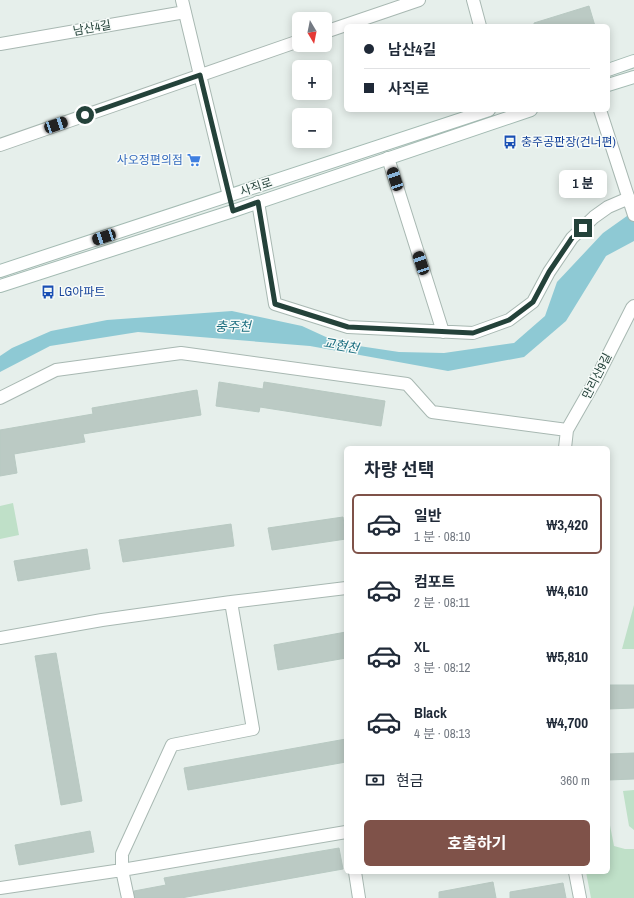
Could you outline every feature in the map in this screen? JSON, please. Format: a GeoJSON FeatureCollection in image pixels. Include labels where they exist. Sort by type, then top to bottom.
{"type":"FeatureCollection","features":[{"type":"Feature","properties":{"kind":"street"},"geometry":{"type":"LineString","coordinates":[[182,0],[233,211]]}},
{"type":"Feature","properties":{"kind":"street"},"geometry":{"type":"LineString","coordinates":[[348,24],[418,0]]}},
{"type":"Feature","properties":{"kind":"street"},"geometry":{"type":"LineString","coordinates":[[474,0],[480,24]]}},
{"type":"Feature","properties":{"kind":"street","name":"남산4길"},"geometry":{"type":"LineString","coordinates":[[0,44],[185,12]]}},
{"type":"Feature","properties":{"kind":"street"},"geometry":{"type":"LineString","coordinates":[[332,30],[344,25]]}},
{"type":"Feature","properties":{"kind":"street"},"geometry":{"type":"LineString","coordinates":[[0,145],[292,43]]}},
{"type":"Feature","properties":{"kind":"street"},"geometry":{"type":"LineString","coordinates":[[610,69],[634,62]]}},
{"type":"Feature","properties":{"kind":"street"},"geometry":{"type":"LineString","coordinates":[[610,84],[634,77]]}},
{"type":"Feature","properties":{"kind":"street","name":"사직로"},"geometry":{"type":"LineString","coordinates":[[0,271],[483,112]]}},
{"type":"Feature","properties":{"kind":"street","name":"사직로"},"geometry":{"type":"LineString","coordinates":[[0,286],[233,211],[525,112]]}},
{"type":"Feature","properties":{"kind":"street"},"geometry":{"type":"LineString","coordinates":[[601,112],[634,214]]}},
{"type":"Feature","properties":{"kind":"street"},"geometry":{"type":"LineString","coordinates":[[388,158],[443,332]]}},
{"type":"Feature","properties":{"kind":"street","name":"사직로"},"geometry":{"type":"LineString","coordinates":[[258,202],[275,304],[348,327],[473,333],[509,320],[533,302],[549,272],[572,238],[594,217],[608,207],[629,198]]}},
{"type":"Feature","properties":{"kind":"street","name":"만리산9길"},"geometry":{"type":"LineString","coordinates":[[565,446],[567,430],[595,381],[634,306]]}},
{"type":"Feature","properties":{"kind":"street"},"geometry":{"type":"LineString","coordinates":[[0,398],[56,370],[181,353],[407,384],[432,412],[567,430]]}},
{"type":"Feature","properties":{"kind":"street"},"geometry":{"type":"LineString","coordinates":[[0,638],[102,620],[344,588]]}},
{"type":"Feature","properties":{"kind":"street"},"geometry":{"type":"LineString","coordinates":[[128,898],[122,870],[122,854],[172,745],[253,729],[231,602]]}},
{"type":"Feature","properties":{"kind":"street"},"geometry":{"type":"LineString","coordinates":[[0,888],[122,870],[344,832]]}},
{"type":"Feature","properties":{"kind":"street"},"geometry":{"type":"LineString","coordinates":[[355,874],[359,898]]}},
{"type":"Feature","properties":{"kind":"street"},"geometry":{"type":"LineString","coordinates":[[575,874],[580,898]]}},
{"type":"Feature","properties":{"kind":"green space"},"geometry":{"type":"Polygon","coordinates":[[[13,503],[19,535],[0,539],[0,506],[13,503]]]}},
{"type":"Feature","properties":{"kind":"green space"},"geometry":{"type":"Polygon","coordinates":[[[634,605],[634,649],[622,649],[634,605]]]}},
{"type":"Feature","properties":{"kind":"green space"},"geometry":{"type":"Polygon","coordinates":[[[634,790],[634,830],[629,826],[623,791],[634,790]]]}},
{"type":"Feature","properties":{"kind":"green space"},"geometry":{"type":"Polygon","coordinates":[[[610,825],[614,846],[625,849],[634,849],[634,898],[591,898],[586,874],[610,874],[610,825]]]}},
{"type":"Feature","properties":{"kind":"water","name":"충주천"},"geometry":{"type":"Polygon","coordinates":[[[634,211],[634,241],[606,256],[566,321],[524,357],[448,371],[310,346],[138,332],[50,346],[0,372],[0,356],[12,348],[51,331],[107,320],[232,311],[302,326],[339,343],[399,352],[444,353],[514,343],[545,316],[557,282],[603,233],[634,211]]]}},
{"type":"Feature","properties":{"kind":"building"},"geometry":{"type":"Polygon","coordinates":[[[589,6],[594,24],[534,24],[589,6]]]}},
{"type":"Feature","properties":{"kind":"building"},"geometry":{"type":"Polygon","coordinates":[[[219,382],[263,389],[264,382],[385,401],[381,426],[260,407],[259,412],[216,406],[219,382]]]}},
{"type":"Feature","properties":{"kind":"building"},"geometry":{"type":"Polygon","coordinates":[[[197,390],[201,415],[83,434],[85,442],[14,454],[17,473],[0,476],[0,430],[93,414],[92,408],[197,390]]]}},
{"type":"Feature","properties":{"kind":"building"},"geometry":{"type":"Polygon","coordinates":[[[343,517],[344,539],[272,550],[268,528],[343,517]]]}},
{"type":"Feature","properties":{"kind":"building"},"geometry":{"type":"Polygon","coordinates":[[[231,524],[234,546],[123,562],[119,540],[231,524]]]}},
{"type":"Feature","properties":{"kind":"building"},"geometry":{"type":"Polygon","coordinates":[[[87,549],[90,569],[18,581],[14,561],[87,549]]]}},
{"type":"Feature","properties":{"kind":"building"},"geometry":{"type":"Polygon","coordinates":[[[344,632],[344,658],[278,670],[274,645],[344,632]]]}},
{"type":"Feature","properties":{"kind":"building"},"geometry":{"type":"Polygon","coordinates":[[[56,653],[82,801],[61,805],[35,656],[56,653]]]}},
{"type":"Feature","properties":{"kind":"building"},"geometry":{"type":"Polygon","coordinates":[[[610,685],[634,685],[634,708],[610,709],[610,685]]]}},
{"type":"Feature","properties":{"kind":"building"},"geometry":{"type":"Polygon","coordinates":[[[344,739],[344,762],[188,790],[184,768],[344,739]]]}},
{"type":"Feature","properties":{"kind":"building"},"geometry":{"type":"Polygon","coordinates":[[[634,753],[634,779],[610,780],[610,754],[634,753]]]}},
{"type":"Feature","properties":{"kind":"building"},"geometry":{"type":"Polygon","coordinates":[[[90,831],[94,852],[19,865],[15,845],[90,831]]]}},
{"type":"Feature","properties":{"kind":"building"},"geometry":{"type":"Polygon","coordinates":[[[339,848],[343,869],[181,898],[135,898],[134,891],[166,885],[164,878],[339,848]]]}},
{"type":"Feature","properties":{"kind":"building"},"geometry":{"type":"Polygon","coordinates":[[[493,882],[496,898],[439,898],[439,892],[493,882]]]}},
{"type":"Feature","properties":{"kind":"building"},"geometry":{"type":"Polygon","coordinates":[[[563,883],[566,898],[510,898],[510,892],[563,883]]]}},
{"type":"Feature","properties":{"kind":"place","name":"충주공판장(건너편)"},"geometry":{"type":"Point","coordinates":[510,142]}},
{"type":"Feature","properties":{"kind":"place","name":"사오정편의점"},"geometry":{"type":"Point","coordinates":[194,160]}},
{"type":"Feature","properties":{"kind":"place","name":"LG아파트"},"geometry":{"type":"Point","coordinates":[48,292]}},
{"type":"Feature","properties":{"kind":"route"},"geometry":{"type":"LineString","coordinates":[[85,115],[200,75],[233,211],[258,202],[275,304],[348,327],[473,333],[509,320],[533,302],[549,272],[572,238],[583,228]]}},
{"type":"Feature","properties":{"kind":"water label","name":"교현천"},"geometry":{"type":"Point","coordinates":[341,345]}}]}
